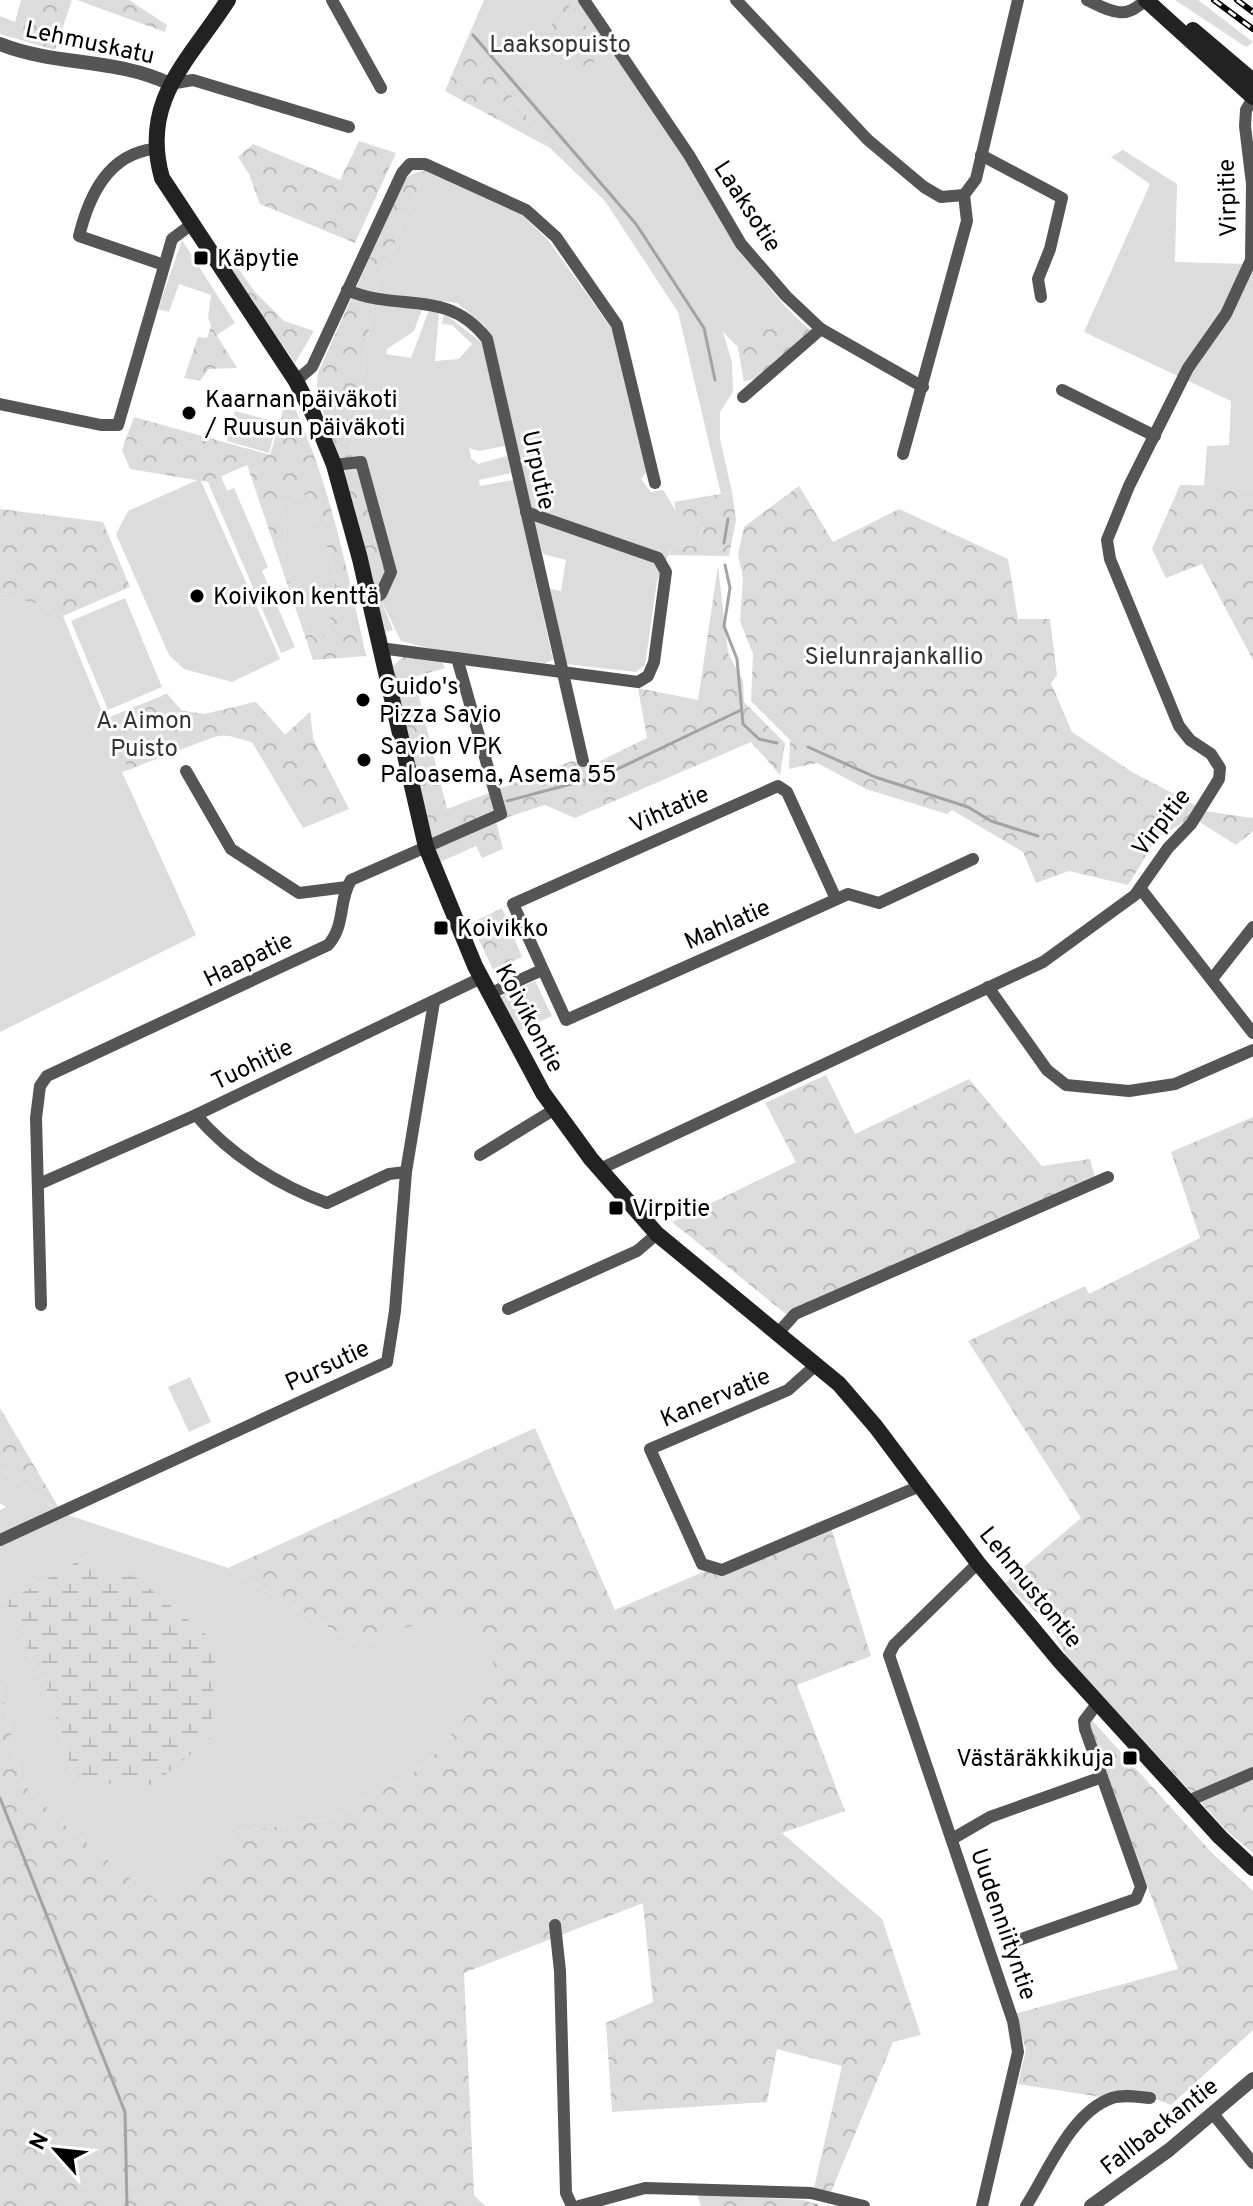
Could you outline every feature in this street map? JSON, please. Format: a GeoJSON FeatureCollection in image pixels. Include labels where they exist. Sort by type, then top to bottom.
{"type":"FeatureCollection","features":[{"type":"Feature","properties":{"kind":"main road","name":"Koivikontie"},"geometry":{"type":"LineString","coordinates":[[228,0],[170,84],[155,123],[154,149],[162,178],[296,381],[334,465],[371,601],[426,847],[481,978],[555,1109],[600,1169],[657,1234],[779,1332]]}},
{"type":"Feature","properties":{"kind":"main road"},"geometry":{"type":"LineString","coordinates":[[1146,0],[1251,88]]}},
{"type":"Feature","properties":{"kind":"main road"},"geometry":{"type":"LineString","coordinates":[[1158,0],[1251,88]]}},
{"type":"Feature","properties":{"kind":"main road","name":"Lehmustontie"},"geometry":{"type":"LineString","coordinates":[[779,1332],[817,1364],[876,1427],[978,1563],[1097,1704],[1253,1868]]}},
{"type":"Feature","properties":{"kind":"street"},"geometry":{"type":"LineString","coordinates":[[332,0],[381,88]]}},
{"type":"Feature","properties":{"kind":"street","name":"Laaksotie"},"geometry":{"type":"LineString","coordinates":[[584,0],[689,155],[741,244],[821,329],[923,387]]}},
{"type":"Feature","properties":{"kind":"street"},"geometry":{"type":"LineString","coordinates":[[736,0],[868,140],[924,187],[941,197],[964,195]]}},
{"type":"Feature","properties":{"kind":"street"},"geometry":{"type":"LineString","coordinates":[[903,454],[967,221],[964,195],[976,179],[1018,0]]}},
{"type":"Feature","properties":{"kind":"street"},"geometry":{"type":"LineString","coordinates":[[1087,0],[1122,14],[1133,11],[1146,0]]}},
{"type":"Feature","properties":{"kind":"street","name":"Lehmuskatu"},"geometry":{"type":"LineString","coordinates":[[0,44],[72,61],[141,70],[170,84]]}},
{"type":"Feature","properties":{"kind":"street"},"geometry":{"type":"LineString","coordinates":[[170,84],[193,80],[349,127]]}},
{"type":"Feature","properties":{"kind":"street","name":"Virpitie"},"geometry":{"type":"LineString","coordinates":[[600,1169],[1043,962],[1140,888],[1209,797],[1219,779],[1220,768],[1211,754],[1190,740],[1179,726],[1110,559],[1107,540],[1129,486],[1188,368],[1226,314],[1251,260],[1252,184],[1245,126],[1251,88]]}},
{"type":"Feature","properties":{"kind":"street"},"geometry":{"type":"LineString","coordinates":[[154,149],[137,151],[98,182],[79,236],[164,265]]}},
{"type":"Feature","properties":{"kind":"street"},"geometry":{"type":"LineString","coordinates":[[981,155],[1062,198],[1050,249],[1038,279],[1041,297]]}},
{"type":"Feature","properties":{"kind":"street"},"geometry":{"type":"LineString","coordinates":[[296,381],[312,367],[402,173],[410,164],[425,164],[526,210],[556,237],[617,325],[655,483]]}},
{"type":"Feature","properties":{"kind":"street"},"geometry":{"type":"LineString","coordinates":[[0,404],[101,425],[118,425],[172,239],[192,224]]}},
{"type":"Feature","properties":{"kind":"street","name":"Urputie"},"geometry":{"type":"LineString","coordinates":[[347,290],[369,300],[445,306],[478,328],[487,339],[583,761]]}},
{"type":"Feature","properties":{"kind":"street"},"geometry":{"type":"LineString","coordinates":[[743,397],[821,329]]}},
{"type":"Feature","properties":{"kind":"street"},"geometry":{"type":"LineString","coordinates":[[1062,390],[1155,436]]}},
{"type":"Feature","properties":{"kind":"street"},"geometry":{"type":"LineString","coordinates":[[334,465],[361,462],[391,572],[381,594],[371,601]]}},
{"type":"Feature","properties":{"kind":"street"},"geometry":{"type":"LineString","coordinates":[[380,648],[638,682],[648,676],[654,662],[666,572],[658,558],[526,512]]}},
{"type":"Feature","properties":{"kind":"street"},"geometry":{"type":"LineString","coordinates":[[186,771],[231,849],[299,893],[347,887],[357,876],[501,814],[457,658]]}},
{"type":"Feature","properties":{"kind":"street","name":"Vihtatie"},"geometry":{"type":"LineString","coordinates":[[536,955],[513,904],[774,786],[787,792],[836,899]]}},
{"type":"Feature","properties":{"kind":"street","name":"Mahlatie"},"geometry":{"type":"LineString","coordinates":[[536,955],[562,1022],[848,894],[879,903],[973,859]]}},
{"type":"Feature","properties":{"kind":"street","name":"Haapatie"},"geometry":{"type":"LineString","coordinates":[[39,1184],[36,1118],[40,1086],[47,1076],[328,945],[340,927],[347,887]]}},
{"type":"Feature","properties":{"kind":"street"},"geometry":{"type":"LineString","coordinates":[[1140,888],[1253,1033]]}},
{"type":"Feature","properties":{"kind":"street"},"geometry":{"type":"LineString","coordinates":[[1212,979],[1253,927]]}},
{"type":"Feature","properties":{"kind":"street"},"geometry":{"type":"LineString","coordinates":[[489,994],[542,970]]}},
{"type":"Feature","properties":{"kind":"street","name":"Tuohitie"},"geometry":{"type":"LineString","coordinates":[[39,1184],[196,1115],[481,978]]}},
{"type":"Feature","properties":{"kind":"street"},"geometry":{"type":"LineString","coordinates":[[988,987],[1047,1070],[1066,1085],[1129,1091],[1175,1084],[1253,1050]]}},
{"type":"Feature","properties":{"kind":"street","name":"Pursutie"},"geometry":{"type":"LineString","coordinates":[[0,1540],[387,1362],[395,1311],[406,1172],[434,1002]]}},
{"type":"Feature","properties":{"kind":"street"},"geometry":{"type":"LineString","coordinates":[[480,1155],[555,1109]]}},
{"type":"Feature","properties":{"kind":"street"},"geometry":{"type":"LineString","coordinates":[[196,1115],[217,1140],[240,1157],[297,1191],[327,1203],[379,1178],[406,1172]]}},
{"type":"Feature","properties":{"kind":"street"},"geometry":{"type":"LineString","coordinates":[[779,1332],[800,1312],[1108,1177]]}},
{"type":"Feature","properties":{"kind":"street"},"geometry":{"type":"LineString","coordinates":[[39,1184],[41,1305]]}},
{"type":"Feature","properties":{"kind":"street"},"geometry":{"type":"LineString","coordinates":[[508,1309],[637,1251],[657,1234]]}},
{"type":"Feature","properties":{"kind":"street","name":"Kanervatie"},"geometry":{"type":"LineString","coordinates":[[817,1364],[788,1390],[650,1449],[702,1564],[713,1570],[722,1570],[920,1486]]}},
{"type":"Feature","properties":{"kind":"street","name":"Uudenniityntie"},"geometry":{"type":"LineString","coordinates":[[978,1563],[894,1645],[889,1655],[1013,2021],[1018,2052],[982,2206]]}},
{"type":"Feature","properties":{"kind":"street"},"geometry":{"type":"LineString","coordinates":[[1007,1944],[1136,1899],[1141,1887],[1084,1721],[1097,1704]]}},
{"type":"Feature","properties":{"kind":"street"},"geometry":{"type":"LineString","coordinates":[[1188,1801],[1253,1773]]}},
{"type":"Feature","properties":{"kind":"street"},"geometry":{"type":"LineString","coordinates":[[952,1839],[990,1817],[1102,1777]]}},
{"type":"Feature","properties":{"kind":"street"},"geometry":{"type":"LineString","coordinates":[[555,1925],[566,2193],[572,2206]]}},
{"type":"Feature","properties":{"kind":"street","name":"Fallbackantie"},"geometry":{"type":"LineString","coordinates":[[1091,2206],[1214,2115],[1253,2079]]}},
{"type":"Feature","properties":{"kind":"street"},"geometry":{"type":"LineString","coordinates":[[1026,2206],[1074,2130],[1094,2108],[1113,2097],[1150,2098]]}},
{"type":"Feature","properties":{"kind":"street"},"geometry":{"type":"LineString","coordinates":[[1214,2115],[1253,2163]]}},
{"type":"Feature","properties":{"kind":"street"},"geometry":{"type":"LineString","coordinates":[[579,2206],[645,2188],[689,2188],[811,2193],[864,2206]]}},
{"type":"Feature","properties":{"kind":"green space"},"geometry":{"type":"Polygon","coordinates":[[[21,0],[72,0],[55,50],[0,34],[0,16],[15,22],[21,0]]]}},
{"type":"Feature","properties":{"kind":"green space"},"geometry":{"type":"Polygon","coordinates":[[[77,0],[129,0],[167,25],[165,32],[77,0]]]}},
{"type":"Feature","properties":{"kind":"green space","name":"Laaksopuisto"},"geometry":{"type":"Polygon","coordinates":[[[484,0],[578,0],[758,272],[812,332],[744,381],[738,347],[723,332],[732,362],[733,392],[720,412],[720,439],[732,492],[721,494],[678,312],[605,201],[550,148],[468,37],[484,0]]]}},
{"type":"Feature","properties":{"kind":"green space"},"geometry":{"type":"Polygon","coordinates":[[[560,0],[574,9],[598,43],[592,71],[579,71],[573,45],[550,31],[560,0]]]}},
{"type":"Feature","properties":{"kind":"green space"},"geometry":{"type":"Polygon","coordinates":[[[1175,0],[1198,0],[1253,42],[1246,47],[1175,0]]]}},
{"type":"Feature","properties":{"kind":"green space"},"geometry":{"type":"Polygon","coordinates":[[[468,37],[550,148],[445,91],[468,37]]]}},
{"type":"Feature","properties":{"kind":"green space"},"geometry":{"type":"Polygon","coordinates":[[[359,141],[396,153],[355,243],[260,204],[249,174],[238,157],[253,144],[340,180],[359,141]]]}},
{"type":"Feature","properties":{"kind":"green space"},"geometry":{"type":"Polygon","coordinates":[[[1123,150],[1177,184],[1175,262],[1247,264],[1253,267],[1253,491],[1230,486],[1204,486],[1207,446],[1229,445],[1231,401],[1084,332],[1150,184],[1111,157],[1123,150]]]}},
{"type":"Feature","properties":{"kind":"green space"},"geometry":{"type":"Polygon","coordinates":[[[426,169],[521,214],[548,240],[612,329],[647,471],[641,479],[651,492],[663,490],[676,511],[703,525],[698,546],[673,545],[657,581],[645,665],[636,672],[566,664],[550,589],[561,591],[566,560],[543,554],[485,326],[457,303],[426,299],[414,331],[387,349],[386,354],[411,358],[429,310],[439,313],[435,361],[459,359],[472,344],[452,325],[442,324],[444,313],[482,343],[505,446],[478,451],[469,448],[471,458],[478,464],[507,456],[511,473],[479,480],[480,486],[513,480],[553,660],[545,663],[436,650],[401,641],[381,600],[350,455],[375,291],[426,169]]]}},
{"type":"Feature","properties":{"kind":"green space"},"geometry":{"type":"Polygon","coordinates":[[[426,169],[375,291],[350,454],[360,466],[387,572],[381,600],[393,630],[386,632],[393,666],[404,656],[441,661],[445,668],[414,677],[447,809],[572,761],[592,765],[647,738],[638,688],[698,700],[718,566],[728,653],[743,681],[744,702],[785,743],[780,775],[751,742],[575,818],[545,805],[496,821],[503,849],[482,858],[476,846],[438,863],[317,387],[318,373],[406,177],[426,169]]]}},
{"type":"Feature","properties":{"kind":"green space"},"geometry":{"type":"Polygon","coordinates":[[[182,240],[235,323],[215,336],[208,318],[211,295],[179,284],[169,312],[158,309],[182,240]]]}},
{"type":"Feature","properties":{"kind":"green space"},"geometry":{"type":"Polygon","coordinates":[[[227,252],[254,291],[284,321],[314,331],[295,363],[220,256],[227,252]]]}},
{"type":"Feature","properties":{"kind":"green space"},"geometry":{"type":"Polygon","coordinates":[[[764,318],[797,319],[812,332],[760,378],[744,381],[738,347],[764,318]]]}},
{"type":"Feature","properties":{"kind":"green space"},"geometry":{"type":"Polygon","coordinates":[[[211,326],[237,368],[209,369],[200,381],[184,378],[198,337],[207,338],[211,326]]]}},
{"type":"Feature","properties":{"kind":"green space"},"geometry":{"type":"Polygon","coordinates":[[[288,394],[325,489],[344,556],[366,656],[313,660],[247,465],[208,482],[130,469],[122,450],[134,417],[270,455],[288,394]],[[310,493],[281,505],[286,531],[282,561],[306,630],[326,647],[336,576],[310,493]]]}},
{"type":"Feature","properties":{"kind":"green space"},"geometry":{"type":"Polygon","coordinates":[[[235,411],[277,422],[269,453],[227,441],[235,411]]]}},
{"type":"Feature","properties":{"kind":"green space"},"geometry":{"type":"Polygon","coordinates":[[[221,476],[227,491],[234,488],[268,567],[262,571],[295,647],[281,653],[208,482],[221,476]]]}},
{"type":"Feature","properties":{"kind":"green space","name":"Koivikon kenttä"},"geometry":{"type":"Polygon","coordinates":[[[200,479],[280,659],[232,682],[184,669],[169,655],[116,534],[128,511],[200,479]]]}},
{"type":"Feature","properties":{"kind":"green space"},"geometry":{"type":"Polygon","coordinates":[[[1180,485],[1230,486],[1253,491],[1253,660],[1202,564],[1166,578],[1152,549],[1180,485]]]}},
{"type":"Feature","properties":{"kind":"green space","name":"Sielunrajankallio"},"geometry":{"type":"Polygon","coordinates":[[[799,486],[833,542],[899,509],[1008,559],[1018,619],[1050,619],[1057,675],[1051,683],[1072,732],[1132,772],[1197,806],[1186,821],[1157,838],[1128,885],[1069,871],[1036,883],[1023,852],[952,810],[947,814],[866,789],[817,763],[789,769],[790,740],[751,701],[753,654],[740,621],[743,578],[738,555],[744,527],[799,486]]]}},
{"type":"Feature","properties":{"kind":"green space"},"geometry":{"type":"Polygon","coordinates":[[[732,492],[736,520],[729,556],[669,555],[673,545],[698,546],[703,526],[676,511],[674,502],[732,492]]]}},
{"type":"Feature","properties":{"kind":"green space"},"geometry":{"type":"Polygon","coordinates":[[[310,493],[336,576],[326,647],[306,630],[282,561],[286,531],[281,505],[310,493]]]}},
{"type":"Feature","properties":{"kind":"green space"},"geometry":{"type":"Polygon","coordinates":[[[0,509],[103,522],[130,587],[63,616],[35,603],[0,597],[0,509]]]}},
{"type":"Feature","properties":{"kind":"green space"},"geometry":{"type":"Polygon","coordinates":[[[0,597],[35,603],[63,616],[105,719],[167,694],[182,711],[205,714],[256,702],[285,735],[310,712],[313,739],[349,809],[303,828],[252,742],[222,734],[122,772],[196,935],[0,1032],[0,597]]]}},
{"type":"Feature","properties":{"kind":"green space"},"geometry":{"type":"Polygon","coordinates":[[[125,598],[162,687],[108,710],[71,621],[125,598]]]}},
{"type":"Feature","properties":{"kind":"green space","name":"A. Aimon Puisto"},"geometry":{"type":"Polygon","coordinates":[[[167,694],[182,711],[205,714],[256,702],[285,735],[310,712],[313,739],[340,793],[333,810],[301,803],[270,757],[254,744],[237,737],[201,739],[129,770],[105,719],[167,694]]]}},
{"type":"Feature","properties":{"kind":"green space"},"geometry":{"type":"Polygon","coordinates":[[[1205,811],[1253,818],[1253,831],[1236,845],[1198,821],[1205,811]]]}},
{"type":"Feature","properties":{"kind":"green space"},"geometry":{"type":"Polygon","coordinates":[[[502,908],[522,957],[493,970],[471,923],[502,908]]]}},
{"type":"Feature","properties":{"kind":"green space"},"geometry":{"type":"Polygon","coordinates":[[[535,981],[552,1016],[517,1032],[499,997],[535,981]]]}},
{"type":"Feature","properties":{"kind":"green space"},"geometry":{"type":"Polygon","coordinates":[[[826,1075],[855,1134],[969,1079],[1042,1166],[1090,1159],[1095,1177],[786,1314],[672,1222],[796,1162],[765,1103],[826,1075]]]}},
{"type":"Feature","properties":{"kind":"green space"},"geometry":{"type":"Polygon","coordinates":[[[1253,1117],[1253,1853],[1227,1831],[1070,1661],[1046,1621],[1005,1583],[1081,1518],[968,1341],[1085,1286],[1089,1294],[1200,1238],[1171,1152],[1253,1117]]]}},
{"type":"Feature","properties":{"kind":"green space"},"geometry":{"type":"Polygon","coordinates":[[[190,1377],[211,1422],[189,1432],[168,1387],[190,1377]]]}},
{"type":"Feature","properties":{"kind":"green space"},"geometry":{"type":"Polygon","coordinates":[[[0,1408],[62,1513],[0,1468],[0,1408]]]}},
{"type":"Feature","properties":{"kind":"green space"},"geometry":{"type":"Polygon","coordinates":[[[535,1428],[615,1610],[828,1518],[871,1656],[797,1685],[845,1811],[782,1833],[882,1919],[921,2035],[893,2042],[831,2192],[814,2188],[842,2066],[777,2049],[767,2102],[612,2112],[606,2023],[653,2002],[643,1903],[464,1973],[474,2195],[485,2206],[0,2206],[0,1683],[21,1782],[71,1830],[166,1908],[237,1832],[331,1819],[424,1766],[501,1676],[459,1608],[359,1645],[228,1568],[535,1428]]]}},
{"type":"Feature","properties":{"kind":"green space"},"geometry":{"type":"Polygon","coordinates":[[[0,1468],[62,1513],[228,1568],[359,1645],[459,1607],[502,1676],[424,1766],[331,1819],[237,1832],[166,1909],[71,1830],[21,1782],[0,1683],[0,1510],[6,1507],[0,1503],[0,1468]],[[83,1558],[6,1602],[50,1698],[75,1782],[83,1558]]]}},
{"type":"Feature","properties":{"kind":"green space"},"geometry":{"type":"Polygon","coordinates":[[[83,1558],[137,1578],[216,1643],[211,1738],[152,1785],[75,1782],[50,1698],[6,1602],[83,1558]]]}},
{"type":"Feature","properties":{"kind":"green space"},"geometry":{"type":"Polygon","coordinates":[[[1091,1719],[1212,1853],[1253,1891],[1253,2030],[1171,2105],[1150,2097],[1107,2098],[1018,2084],[1026,2049],[1014,2014],[1178,1969],[1088,1725],[1091,1719]]]}},
{"type":"Feature","properties":{"kind":"green space"},"geometry":{"type":"Polygon","coordinates":[[[697,2194],[803,2200],[822,2206],[701,2206],[697,2194]]]}},
{"type":"Feature","properties":{"kind":"waterway"},"geometry":{"type":"LineString","coordinates":[[473,35],[636,224],[704,328],[715,380]]}},
{"type":"Feature","properties":{"kind":"waterway"},"geometry":{"type":"LineString","coordinates":[[724,543],[728,519]]}},
{"type":"Feature","properties":{"kind":"waterway"},"geometry":{"type":"LineString","coordinates":[[725,565],[730,588],[724,626],[737,659],[743,724],[759,739],[777,743]]}},
{"type":"Feature","properties":{"kind":"waterway"},"geometry":{"type":"LineString","coordinates":[[507,801],[605,775],[741,710]]}},
{"type":"Feature","properties":{"kind":"waterway"},"geometry":{"type":"LineString","coordinates":[[808,747],[875,777],[968,807],[991,821],[1038,836]]}},
{"type":"Feature","properties":{"kind":"waterway"},"geometry":{"type":"LineString","coordinates":[[0,1798],[125,2112],[127,2206]]}},
{"type":"Feature","properties":{"kind":"railway"},"geometry":{"type":"LineString","coordinates":[[1214,0],[1253,29]]}},
{"type":"Feature","properties":{"kind":"railway"},"geometry":{"type":"LineString","coordinates":[[1237,0],[1253,12]]}},
{"type":"Feature","properties":{"kind":"place","name":"Käpytie"},"geometry":{"type":"Point","coordinates":[201,258]}},
{"type":"Feature","properties":{"kind":"place","name":"Kaarnan päiväkoti / Ruusun päiväkoti"},"geometry":{"type":"Point","coordinates":[189,413]}},
{"type":"Feature","properties":{"kind":"place","name":"Koivikon kenttä"},"geometry":{"type":"Point","coordinates":[197,596]}},
{"type":"Feature","properties":{"kind":"place","name":"Guido's Pizza Savio"},"geometry":{"type":"Point","coordinates":[363,700]}},
{"type":"Feature","properties":{"kind":"place","name":"Savion VPK Paloasema, Asema 55"},"geometry":{"type":"Point","coordinates":[364,760]}},
{"type":"Feature","properties":{"kind":"place","name":"Koivikko"},"geometry":{"type":"Point","coordinates":[441,928]}},
{"type":"Feature","properties":{"kind":"place","name":"Virpitie"},"geometry":{"type":"Point","coordinates":[616,1208]}},
{"type":"Feature","properties":{"kind":"place","name":"Västäräkkikuja"},"geometry":{"type":"Point","coordinates":[1130,1758]}}]}
